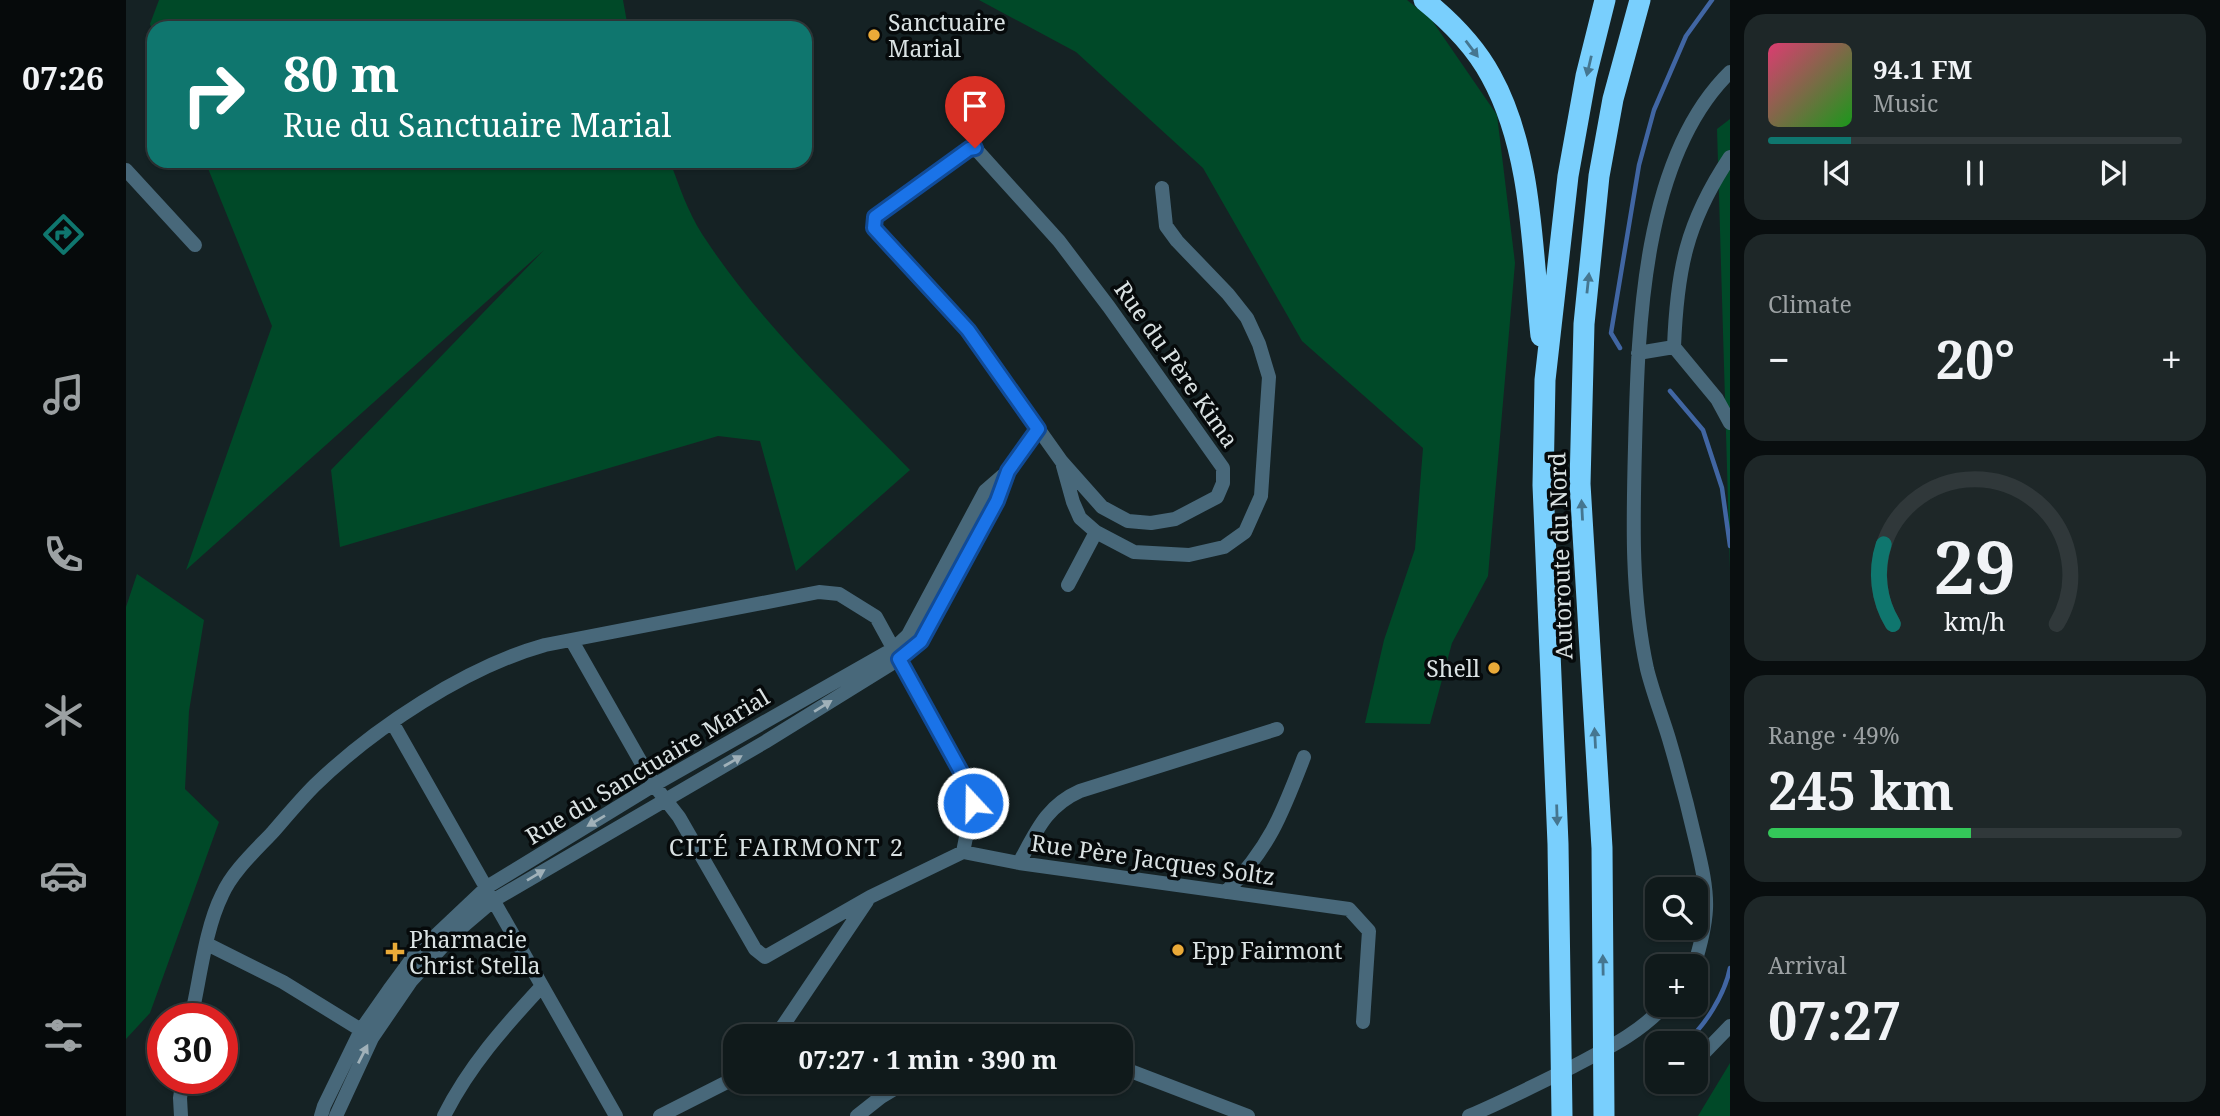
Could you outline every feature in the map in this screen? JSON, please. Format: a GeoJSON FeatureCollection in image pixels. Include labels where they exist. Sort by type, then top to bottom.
{"type":"FeatureCollection","features":[{"type":"Feature","properties":{"kind":"highway"},"geometry":{"type":"LineString","coordinates":[[1424,0],[1470,44],[1491,76],[1508,114],[1520,153],[1527,203],[1545,380]]}},
{"type":"Feature","properties":{"kind":"highway","name":"Autoroute du Nord"},"geometry":{"type":"LineString","coordinates":[[1562,1116],[1558,845],[1543,485],[1545,380],[1568,176],[1586,76],[1605,0]]}},
{"type":"Feature","properties":{"kind":"highway","name":"Autoroute du Nord"},"geometry":{"type":"LineString","coordinates":[[1604,1116],[1602,848],[1580,484],[1584,324],[1599,176],[1613,99],[1640,0]]}},
{"type":"Feature","properties":{"kind":"street"},"geometry":{"type":"LineString","coordinates":[[1698,954],[1703,938],[1706,907],[1702,869],[1681,781],[1648,672],[1640,634],[1633,529],[1638,353],[1654,237],[1673,164],[1692,122],[1709,96],[1730,72]]}},
{"type":"Feature","properties":{"kind":"street","name":"Rue du Père Kima"},"geometry":{"type":"LineString","coordinates":[[975,148],[981,152],[1059,241],[1223,468],[1223,483],[1217,497],[1175,519],[1152,523],[1128,521],[1101,507],[1038,429],[968,330],[874,228],[875,217],[969,149],[975,148]]}},
{"type":"Feature","properties":{"kind":"street"},"geometry":{"type":"LineString","coordinates":[[1730,157],[1707,194],[1682,257],[1675,305],[1674,347],[1717,400],[1730,423]]}},
{"type":"Feature","properties":{"kind":"street"},"geometry":{"type":"LineString","coordinates":[[126,170],[195,245]]}},
{"type":"Feature","properties":{"kind":"street"},"geometry":{"type":"LineString","coordinates":[[1062,462],[1080,518],[1096,532],[1134,552],[1189,555],[1224,547],[1245,532],[1261,496],[1269,377],[1259,344],[1247,318],[1166,226],[1162,188]]}},
{"type":"Feature","properties":{"kind":"street"},"geometry":{"type":"LineString","coordinates":[[1638,353],[1674,347]]}},
{"type":"Feature","properties":{"kind":"street","name":"Rue du Sanctuaire Marial"},"geometry":{"type":"LineString","coordinates":[[321,1116],[361,1030],[414,956],[490,894],[654,785],[757,726],[921,641],[997,501],[1008,471],[1038,429]]}},
{"type":"Feature","properties":{"kind":"street"},"geometry":{"type":"LineString","coordinates":[[1068,585],[1096,532]]}},
{"type":"Feature","properties":{"kind":"street"},"geometry":{"type":"LineString","coordinates":[[194,1003],[214,914],[223,891],[249,857],[315,785],[392,722],[457,682],[515,653],[572,641],[819,592],[839,593],[876,617],[971,790],[973,803],[963,852],[870,897],[765,957],[755,950],[679,817],[654,785],[572,641]]}},
{"type":"Feature","properties":{"kind":"street","name":"Rue du Sanctuaire Marial"},"geometry":{"type":"LineString","coordinates":[[336,1116],[351,1078],[372,1038],[411,981],[490,894],[765,742],[896,654]]}},
{"type":"Feature","properties":{"kind":"street"},"geometry":{"type":"LineString","coordinates":[[392,722],[616,1116]]}},
{"type":"Feature","properties":{"kind":"street"},"geometry":{"type":"LineString","coordinates":[[757,726],[765,742]]}},
{"type":"Feature","properties":{"kind":"street"},"geometry":{"type":"LineString","coordinates":[[1019,863],[1050,810],[1062,799],[1080,790],[1277,729]]}},
{"type":"Feature","properties":{"kind":"street"},"geometry":{"type":"LineString","coordinates":[[1226,892],[1249,869],[1269,840],[1304,757]]}},
{"type":"Feature","properties":{"kind":"street","name":"Rue Père Jacques Soltz"},"geometry":{"type":"LineString","coordinates":[[963,852],[1019,863],[1353,911],[1369,931],[1363,1022]]}},
{"type":"Feature","properties":{"kind":"street"},"geometry":{"type":"LineString","coordinates":[[784,1024],[870,897]]}},
{"type":"Feature","properties":{"kind":"street"},"geometry":{"type":"LineString","coordinates":[[207,944],[283,982],[361,1030]]}},
{"type":"Feature","properties":{"kind":"street"},"geometry":{"type":"LineString","coordinates":[[444,1116],[457,1090],[488,1044],[542,986]]}},
{"type":"Feature","properties":{"kind":"street"},"geometry":{"type":"LineString","coordinates":[[1469,1116],[1535,1086],[1628,1038],[1654,1017]]}},
{"type":"Feature","properties":{"kind":"street"},"geometry":{"type":"LineString","coordinates":[[1708,1049],[1730,1026]]}},
{"type":"Feature","properties":{"kind":"street"},"geometry":{"type":"LineString","coordinates":[[1133,1072],[1248,1116]]}},
{"type":"Feature","properties":{"kind":"street"},"geometry":{"type":"LineString","coordinates":[[660,1116],[723,1084]]}},
{"type":"Feature","properties":{"kind":"street"},"geometry":{"type":"LineString","coordinates":[[181,1094],[181,1116]]}},
{"type":"Feature","properties":{"kind":"street"},"geometry":{"type":"LineString","coordinates":[[857,1116],[886,1094]]}},
{"type":"Feature","properties":{"kind":"green space"},"geometry":{"type":"Polygon","coordinates":[[[159,0],[623,0],[627,21],[151,21],[159,0]]]}},
{"type":"Feature","properties":{"kind":"green space"},"geometry":{"type":"Polygon","coordinates":[[[979,0],[1407,0],[1431,19],[1497,115],[1515,263],[1488,576],[1452,643],[1430,724],[1365,723],[1384,640],[1415,549],[1423,448],[1302,341],[1203,168],[1076,52],[979,0]]]}},
{"type":"Feature","properties":{"kind":"green space"},"geometry":{"type":"Polygon","coordinates":[[[1730,119],[1730,569],[1717,129],[1730,119]]]}},
{"type":"Feature","properties":{"kind":"green space"},"geometry":{"type":"Polygon","coordinates":[[[208,168],[673,168],[697,226],[749,298],[827,386],[910,470],[796,571],[760,441],[718,436],[340,547],[331,470],[544,250],[186,570],[272,326],[208,168]]]}},
{"type":"Feature","properties":{"kind":"green space"},"geometry":{"type":"Polygon","coordinates":[[[137,574],[204,620],[189,711],[185,789],[219,822],[154,1003],[147,1003],[147,1016],[126,1039],[126,607],[137,574]]]}},
{"type":"Feature","properties":{"kind":"green space"},"geometry":{"type":"Polygon","coordinates":[[[1730,1063],[1730,1116],[1698,1116],[1730,1063]]]}},
{"type":"Feature","properties":{"kind":"waterway"},"geometry":{"type":"LineString","coordinates":[[1620,348],[1611,333],[1639,165],[1654,110],[1686,36],[1712,0]]}},
{"type":"Feature","properties":{"kind":"waterway"},"geometry":{"type":"LineString","coordinates":[[1670,391],[1703,430],[1722,488],[1730,546]]}},
{"type":"Feature","properties":{"kind":"waterway"},"geometry":{"type":"LineString","coordinates":[[1697,1031],[1713,1009],[1724,988],[1730,968]]}},
{"type":"Feature","properties":{"kind":"place","name":"Sanctuaire Marial"},"geometry":{"type":"Point","coordinates":[874,35]}},
{"type":"Feature","properties":{"kind":"place","name":"Shell"},"geometry":{"type":"Point","coordinates":[1494,668]}},
{"type":"Feature","properties":{"kind":"place","name":"Epp Fairmont"},"geometry":{"type":"Point","coordinates":[1178,950]}},
{"type":"Feature","properties":{"kind":"place","name":"Pharmacie Christ Stella"},"geometry":{"type":"Point","coordinates":[395,952]}},
{"type":"Feature","properties":{"kind":"district","name":"CITÉ FAIRMONT 2"},"geometry":{"type":"Point","coordinates":[787,846]}},
{"type":"Feature","properties":{"kind":"route"},"geometry":{"type":"LineString","coordinates":[[973,803],[971,790],[899,659],[921,641],[997,501],[1008,471],[1038,429],[968,330],[874,228],[873,223],[875,217],[969,149],[975,148]]}}]}
